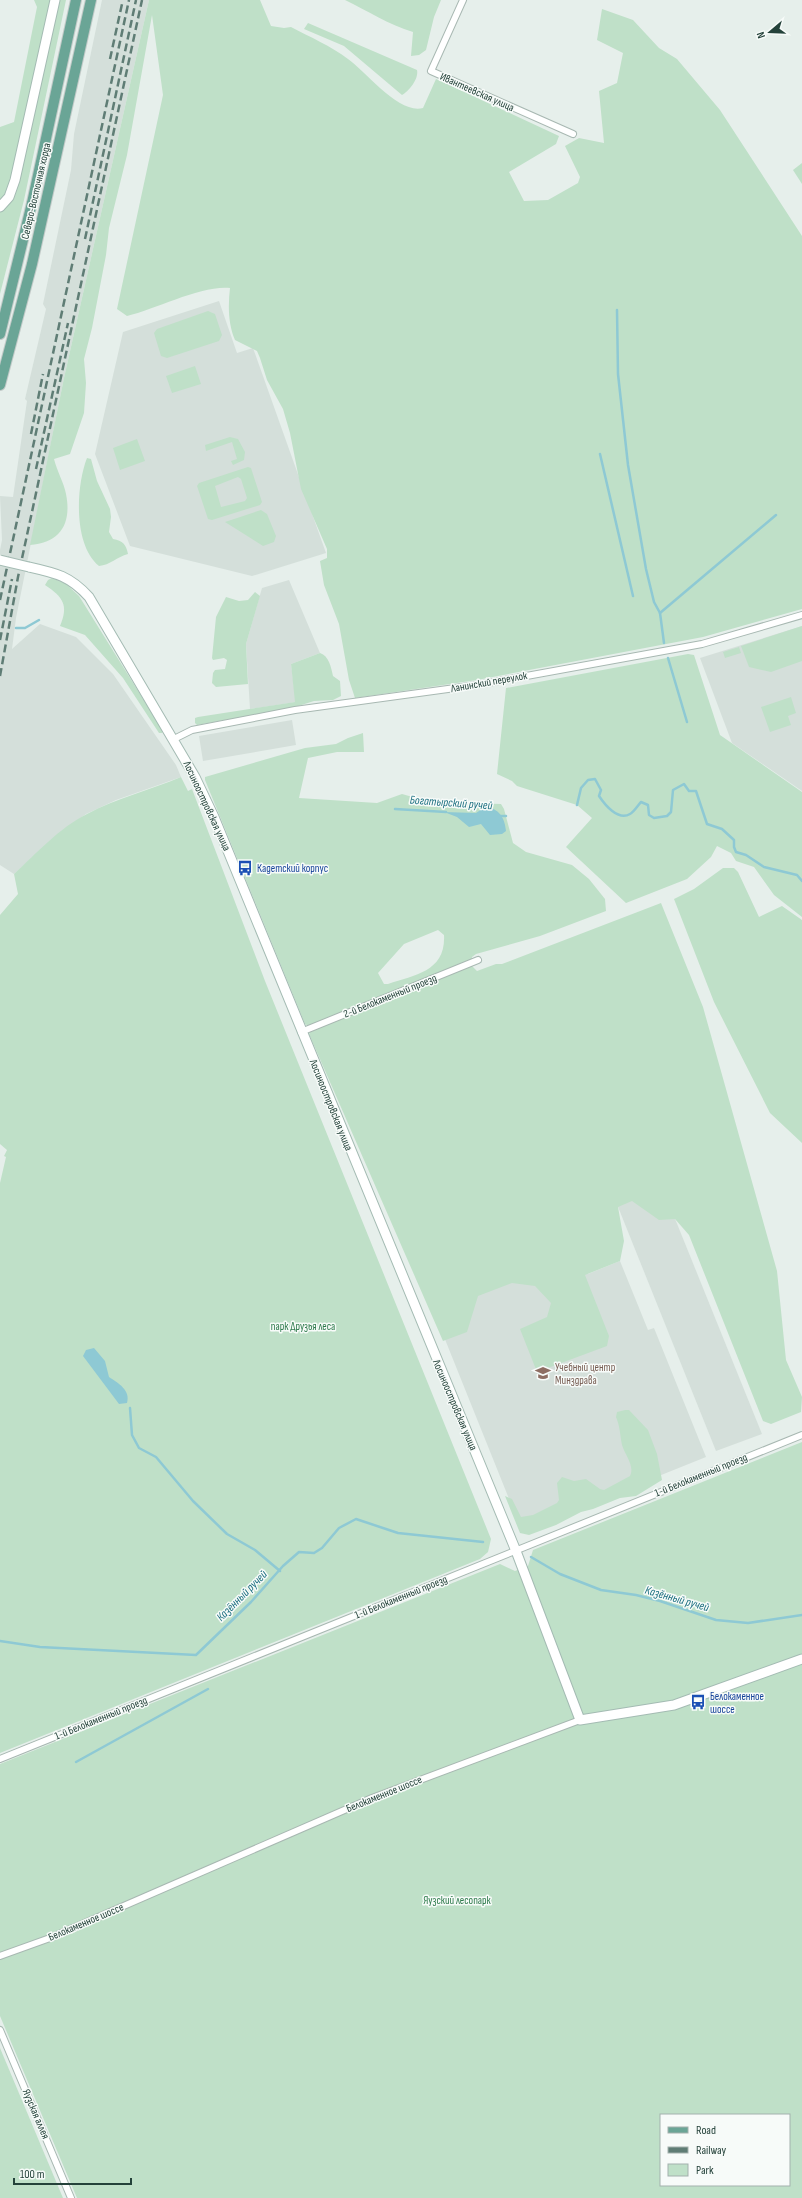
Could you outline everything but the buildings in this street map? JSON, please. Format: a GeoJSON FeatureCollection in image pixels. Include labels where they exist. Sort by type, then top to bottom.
{"type":"FeatureCollection","features":[{"type":"Feature","properties":{"kind":"main road","name":"Северо-Восточная хорда"},"geometry":{"type":"LineString","coordinates":[[0,334],[32,203],[76,0]]}},
{"type":"Feature","properties":{"kind":"main road","name":"Северо-Восточная хорда"},"geometry":{"type":"LineString","coordinates":[[0,385],[32,264],[91,0]]}},
{"type":"Feature","properties":{"kind":"street"},"geometry":{"type":"LineString","coordinates":[[0,207],[9,196],[15,180],[55,0]]}},
{"type":"Feature","properties":{"kind":"street","name":"Ивантеевская улица"},"geometry":{"type":"LineString","coordinates":[[463,0],[431,71],[573,134]]}},
{"type":"Feature","properties":{"kind":"street","name":"Лосиноостровская улица"},"geometry":{"type":"LineString","coordinates":[[0,560],[55,573],[70,579],[89,597],[195,777],[214,817],[301,1032],[516,1551],[580,1720]]}},
{"type":"Feature","properties":{"kind":"street","name":"Ланинский переулок"},"geometry":{"type":"LineString","coordinates":[[174,739],[192,730],[295,710],[477,685],[702,644],[802,615]]}},
{"type":"Feature","properties":{"kind":"street","name":"2-й Белокаменный проезд"},"geometry":{"type":"LineString","coordinates":[[301,1032],[478,960]]}},
{"type":"Feature","properties":{"kind":"street","name":"1-й Белокаменный проезд"},"geometry":{"type":"LineString","coordinates":[[0,1759],[802,1435]]}},
{"type":"Feature","properties":{"kind":"street","name":"Белокаменное шоссе"},"geometry":{"type":"LineString","coordinates":[[0,1956],[50,1938],[372,1798],[580,1720],[674,1705],[802,1659]]}},
{"type":"Feature","properties":{"kind":"street","name":"Яузская аллея"},"geometry":{"type":"LineString","coordinates":[[0,2030],[71,2198]]}},
{"type":"Feature","properties":{"kind":"shaded area"},"geometry":{"type":"Polygon","coordinates":[[[102,0],[149,0],[64,378],[16,618],[12,649],[40,624],[76,637],[113,674],[176,765],[181,777],[116,800],[86,814],[58,834],[14,874],[0,865],[0,550],[2,540],[0,496],[13,497],[27,401],[25,399],[46,309],[43,304],[71,170],[74,134],[102,0]]]}},
{"type":"Feature","properties":{"kind":"shaded area"},"geometry":{"type":"Polygon","coordinates":[[[219,301],[237,353],[253,348],[326,553],[252,576],[130,546],[95,454],[123,332],[219,301]]]}},
{"type":"Feature","properties":{"kind":"shaded area"},"geometry":{"type":"Polygon","coordinates":[[[289,580],[320,653],[291,664],[296,702],[250,709],[246,644],[262,588],[289,580]]]}},
{"type":"Feature","properties":{"kind":"shaded area"},"geometry":{"type":"Polygon","coordinates":[[[802,626],[802,791],[732,743],[700,658],[802,626]]]}},
{"type":"Feature","properties":{"kind":"shaded area"},"geometry":{"type":"Polygon","coordinates":[[[292,720],[296,745],[203,761],[199,736],[292,720]]]}},
{"type":"Feature","properties":{"kind":"shaded area"},"geometry":{"type":"Polygon","coordinates":[[[583,991],[762,1434],[716,1451],[537,1005],[583,991]]]}},
{"type":"Feature","properties":{"kind":"shaded area","name":"Учебный центр Минздрава"},"geometry":{"type":"Polygon","coordinates":[[[578,1249],[588,1274],[620,1261],[648,1330],[654,1328],[706,1457],[522,1531],[432,1307],[578,1249]]]}},
{"type":"Feature","properties":{"kind":"green space"},"geometry":{"type":"Polygon","coordinates":[[[34,0],[53,0],[10,190],[0,204],[0,127],[14,122],[37,7],[34,0]]]}},
{"type":"Feature","properties":{"kind":"green space"},"geometry":{"type":"Polygon","coordinates":[[[57,0],[66,0],[24,200],[0,294],[0,210],[7,203],[57,0]]]}},
{"type":"Feature","properties":{"kind":"green space"},"geometry":{"type":"Polygon","coordinates":[[[149,0],[260,0],[271,26],[284,28],[291,27],[335,50],[348,59],[394,99],[404,105],[414,108],[423,108],[436,79],[559,136],[556,144],[509,172],[524,201],[548,200],[578,183],[580,177],[565,146],[579,138],[604,143],[599,91],[617,83],[623,53],[597,40],[602,9],[633,20],[659,48],[677,59],[720,110],[802,236],[802,609],[703,637],[477,680],[355,698],[349,680],[339,624],[324,585],[320,561],[327,558],[327,549],[301,489],[290,433],[283,409],[267,380],[257,351],[235,340],[229,314],[230,288],[206,290],[127,316],[117,309],[163,95],[152,15],[127,155],[109,228],[106,255],[92,328],[84,359],[86,383],[84,413],[70,454],[54,459],[65,490],[67,514],[65,523],[62,530],[56,536],[49,540],[30,545],[64,378],[149,0]]]}},
{"type":"Feature","properties":{"kind":"green space"},"geometry":{"type":"Polygon","coordinates":[[[345,0],[441,0],[434,17],[426,50],[419,55],[411,56],[413,32],[387,22],[345,0]]]}},
{"type":"Feature","properties":{"kind":"green space"},"geometry":{"type":"Polygon","coordinates":[[[308,23],[417,70],[415,81],[408,91],[402,95],[344,46],[304,29],[308,23]]]}},
{"type":"Feature","properties":{"kind":"green space"},"geometry":{"type":"Polygon","coordinates":[[[802,163],[802,184],[793,170],[802,163]]]}},
{"type":"Feature","properties":{"kind":"green space"},"geometry":{"type":"Polygon","coordinates":[[[208,311],[215,314],[222,335],[219,341],[167,358],[161,356],[154,333],[157,329],[208,311]]]}},
{"type":"Feature","properties":{"kind":"green space"},"geometry":{"type":"Polygon","coordinates":[[[195,366],[201,384],[172,393],[166,376],[195,366]]]}},
{"type":"Feature","properties":{"kind":"green space"},"geometry":{"type":"Polygon","coordinates":[[[230,437],[238,439],[245,452],[244,460],[233,465],[231,461],[237,459],[232,442],[206,451],[205,445],[230,437]]]}},
{"type":"Feature","properties":{"kind":"green space"},"geometry":{"type":"Polygon","coordinates":[[[137,439],[145,461],[120,470],[113,448],[137,439]]]}},
{"type":"Feature","properties":{"kind":"green space"},"geometry":{"type":"Polygon","coordinates":[[[87,458],[91,459],[97,481],[110,509],[111,517],[109,532],[113,539],[124,544],[128,554],[107,564],[99,566],[91,556],[85,544],[79,515],[81,484],[87,458]]]}},
{"type":"Feature","properties":{"kind":"green space"},"geometry":{"type":"Polygon","coordinates":[[[248,467],[251,468],[262,502],[260,505],[212,520],[208,519],[197,486],[199,483],[248,467]],[[238,477],[215,486],[221,507],[245,501],[247,498],[241,479],[238,477]]]}},
{"type":"Feature","properties":{"kind":"green space"},"geometry":{"type":"Polygon","coordinates":[[[261,510],[267,514],[276,536],[274,542],[263,546],[225,522],[261,510]]]}},
{"type":"Feature","properties":{"kind":"green space"},"geometry":{"type":"Polygon","coordinates":[[[52,578],[66,584],[79,596],[163,731],[162,733],[159,733],[123,678],[85,635],[60,626],[64,612],[63,602],[45,585],[48,580],[52,578]]]}},
{"type":"Feature","properties":{"kind":"green space"},"geometry":{"type":"Polygon","coordinates":[[[255,592],[260,596],[246,644],[248,684],[216,687],[212,683],[213,673],[215,670],[225,669],[227,660],[224,658],[213,660],[212,658],[216,617],[226,597],[239,601],[248,600],[255,592]]]}},
{"type":"Feature","properties":{"kind":"green space"},"geometry":{"type":"Polygon","coordinates":[[[802,626],[802,661],[771,672],[749,667],[741,646],[802,626]]]}},
{"type":"Feature","properties":{"kind":"green space"},"geometry":{"type":"Polygon","coordinates":[[[739,647],[741,653],[725,658],[723,652],[739,647]]]}},
{"type":"Feature","properties":{"kind":"green space"},"geometry":{"type":"Polygon","coordinates":[[[320,653],[328,659],[333,676],[340,681],[341,696],[333,700],[314,701],[292,708],[197,725],[195,723],[195,718],[198,717],[295,702],[291,664],[320,653]]]}},
{"type":"Feature","properties":{"kind":"green space"},"geometry":{"type":"Polygon","coordinates":[[[688,654],[694,655],[720,735],[802,792],[802,917],[774,895],[754,867],[736,861],[731,853],[717,846],[711,857],[687,879],[626,903],[566,847],[592,818],[577,805],[517,786],[512,781],[497,774],[506,688],[688,654]]]}},
{"type":"Feature","properties":{"kind":"green space"},"geometry":{"type":"Polygon","coordinates":[[[791,697],[796,713],[788,716],[791,725],[770,732],[761,707],[791,697]]]}},
{"type":"Feature","properties":{"kind":"green space"},"geometry":{"type":"Polygon","coordinates":[[[363,733],[364,752],[337,752],[308,758],[299,798],[377,803],[402,794],[430,802],[501,804],[504,809],[513,843],[526,852],[572,865],[589,879],[605,899],[606,911],[540,936],[476,954],[472,957],[471,965],[477,971],[496,964],[502,964],[661,903],[703,1007],[777,1271],[786,1360],[802,1397],[801,1412],[771,1424],[763,1421],[689,1235],[675,1219],[659,1220],[632,1201],[618,1207],[624,1241],[620,1261],[585,1275],[609,1336],[607,1346],[537,1372],[520,1329],[547,1317],[551,1303],[535,1286],[512,1283],[478,1296],[467,1332],[443,1341],[309,1034],[312,1028],[305,1024],[205,780],[205,777],[305,748],[336,744],[363,733]],[[438,930],[404,944],[378,973],[384,984],[409,978],[427,970],[435,964],[440,957],[444,935],[438,930]]]}},
{"type":"Feature","properties":{"kind":"green space","name":"парк Друзья леса"},"geometry":{"type":"Polygon","coordinates":[[[181,777],[188,791],[192,789],[265,981],[491,1539],[488,1552],[480,1559],[0,1753],[0,1183],[6,1157],[4,1156],[7,1150],[0,1144],[0,915],[18,894],[14,874],[67,826],[98,808],[181,777]]]}},
{"type":"Feature","properties":{"kind":"green space"},"geometry":{"type":"Polygon","coordinates":[[[723,868],[734,868],[738,872],[759,917],[782,906],[802,920],[802,1143],[770,1113],[714,1002],[674,899],[694,889],[723,868]]]}},
{"type":"Feature","properties":{"kind":"green space"},"geometry":{"type":"Polygon","coordinates":[[[629,1410],[648,1430],[657,1454],[662,1480],[636,1496],[620,1498],[593,1509],[581,1512],[556,1525],[529,1535],[520,1533],[505,1496],[512,1499],[521,1517],[533,1515],[557,1503],[559,1500],[557,1483],[562,1477],[574,1481],[586,1479],[600,1489],[604,1490],[630,1476],[631,1468],[622,1445],[616,1417],[617,1412],[629,1410]]]}},
{"type":"Feature","properties":{"kind":"green space","name":"Яузский лесопарк"},"geometry":{"type":"Polygon","coordinates":[[[802,1442],[802,2198],[77,2198],[0,2016],[0,1764],[500,1564],[515,1571],[528,1566],[533,1550],[802,1442]]]}},
{"type":"Feature","properties":{"kind":"green space"},"geometry":{"type":"Polygon","coordinates":[[[0,2048],[63,2198],[0,2198],[0,2048]]]}},
{"type":"Feature","properties":{"kind":"water"},"geometry":{"type":"Polygon","coordinates":[[[485,807],[494,809],[503,818],[506,831],[502,834],[490,835],[481,824],[469,827],[457,817],[444,812],[476,813],[485,807]]]}},
{"type":"Feature","properties":{"kind":"water"},"geometry":{"type":"Polygon","coordinates":[[[94,1348],[105,1361],[109,1377],[123,1387],[128,1398],[127,1403],[119,1404],[83,1356],[86,1350],[94,1348]]]}},
{"type":"Feature","properties":{"kind":"waterway"},"geometry":{"type":"LineString","coordinates":[[617,310],[618,374],[628,465],[646,569],[654,602],[660,613],[664,643]]}},
{"type":"Feature","properties":{"kind":"waterway"},"geometry":{"type":"LineString","coordinates":[[600,454],[633,596]]}},
{"type":"Feature","properties":{"kind":"waterway"},"geometry":{"type":"LineString","coordinates":[[660,613],[776,515]]}},
{"type":"Feature","properties":{"kind":"waterway","name":"Богатырский ручей"},"geometry":{"type":"LineString","coordinates":[[16,628],[25,628],[39,620]]}},
{"type":"Feature","properties":{"kind":"waterway"},"geometry":{"type":"LineString","coordinates":[[668,658],[687,722]]}},
{"type":"Feature","properties":{"kind":"waterway","name":"Богатырский ручей"},"geometry":{"type":"LineString","coordinates":[[577,805],[581,788],[588,780],[595,779],[601,790],[599,796],[616,814],[625,816],[630,814],[641,802],[648,805],[649,815],[654,818],[667,816],[671,812],[673,790],[684,784],[689,791],[696,791],[707,824],[722,829],[734,840],[736,852],[746,855],[764,867],[797,875],[802,881]]}},
{"type":"Feature","properties":{"kind":"waterway","name":"Богатырский ручей"},"geometry":{"type":"LineString","coordinates":[[395,809],[446,812]]}},
{"type":"Feature","properties":{"kind":"waterway","name":"Богатырский ручей"},"geometry":{"type":"LineString","coordinates":[[499,816],[506,816]]}},
{"type":"Feature","properties":{"kind":"waterway"},"geometry":{"type":"LineString","coordinates":[[130,1408],[132,1435],[139,1448],[156,1457],[193,1501],[227,1534],[255,1550],[280,1571]]}},
{"type":"Feature","properties":{"kind":"waterway","name":"Казённый ручей"},"geometry":{"type":"LineString","coordinates":[[0,1641],[40,1647],[196,1655],[251,1602],[283,1566],[299,1552],[314,1553],[322,1548],[339,1528],[356,1519],[398,1533],[483,1542]]}},
{"type":"Feature","properties":{"kind":"waterway","name":"Казённый ручей"},"geometry":{"type":"LineString","coordinates":[[531,1557],[560,1574],[601,1590],[636,1595],[660,1601],[716,1620],[748,1623],[802,1615]]}},
{"type":"Feature","properties":{"kind":"waterway"},"geometry":{"type":"LineString","coordinates":[[76,1762],[208,1689]]}},
{"type":"Feature","properties":{"kind":"railway"},"geometry":{"type":"LineString","coordinates":[[0,600],[129,0]]}},
{"type":"Feature","properties":{"kind":"railway"},"geometry":{"type":"LineString","coordinates":[[85,239],[136,0]]}},
{"type":"Feature","properties":{"kind":"railway"},"geometry":{"type":"LineString","coordinates":[[0,676],[18,577],[142,0]]}},
{"type":"Feature","properties":{"kind":"railway"},"geometry":{"type":"LineString","coordinates":[[110,59],[122,4]]}},
{"type":"Feature","properties":{"kind":"railway"},"geometry":{"type":"LineString","coordinates":[[36,469],[68,323]]}},
{"type":"Feature","properties":{"kind":"railway"},"geometry":{"type":"LineString","coordinates":[[31,434],[43,374]]}},
{"type":"Feature","properties":{"kind":"railway"},"geometry":{"type":"LineString","coordinates":[[0,640],[12,579]]}},
{"type":"Feature","properties":{"kind":"place","name":"Кадетский корпус"},"geometry":{"type":"Point","coordinates":[245,868]}},
{"type":"Feature","properties":{"kind":"place","name":"Учебный центр Минздрава"},"geometry":{"type":"Point","coordinates":[543,1373]}},
{"type":"Feature","properties":{"kind":"place","name":"Белокаменное шоссе"},"geometry":{"type":"Point","coordinates":[698,1702]}}]}
